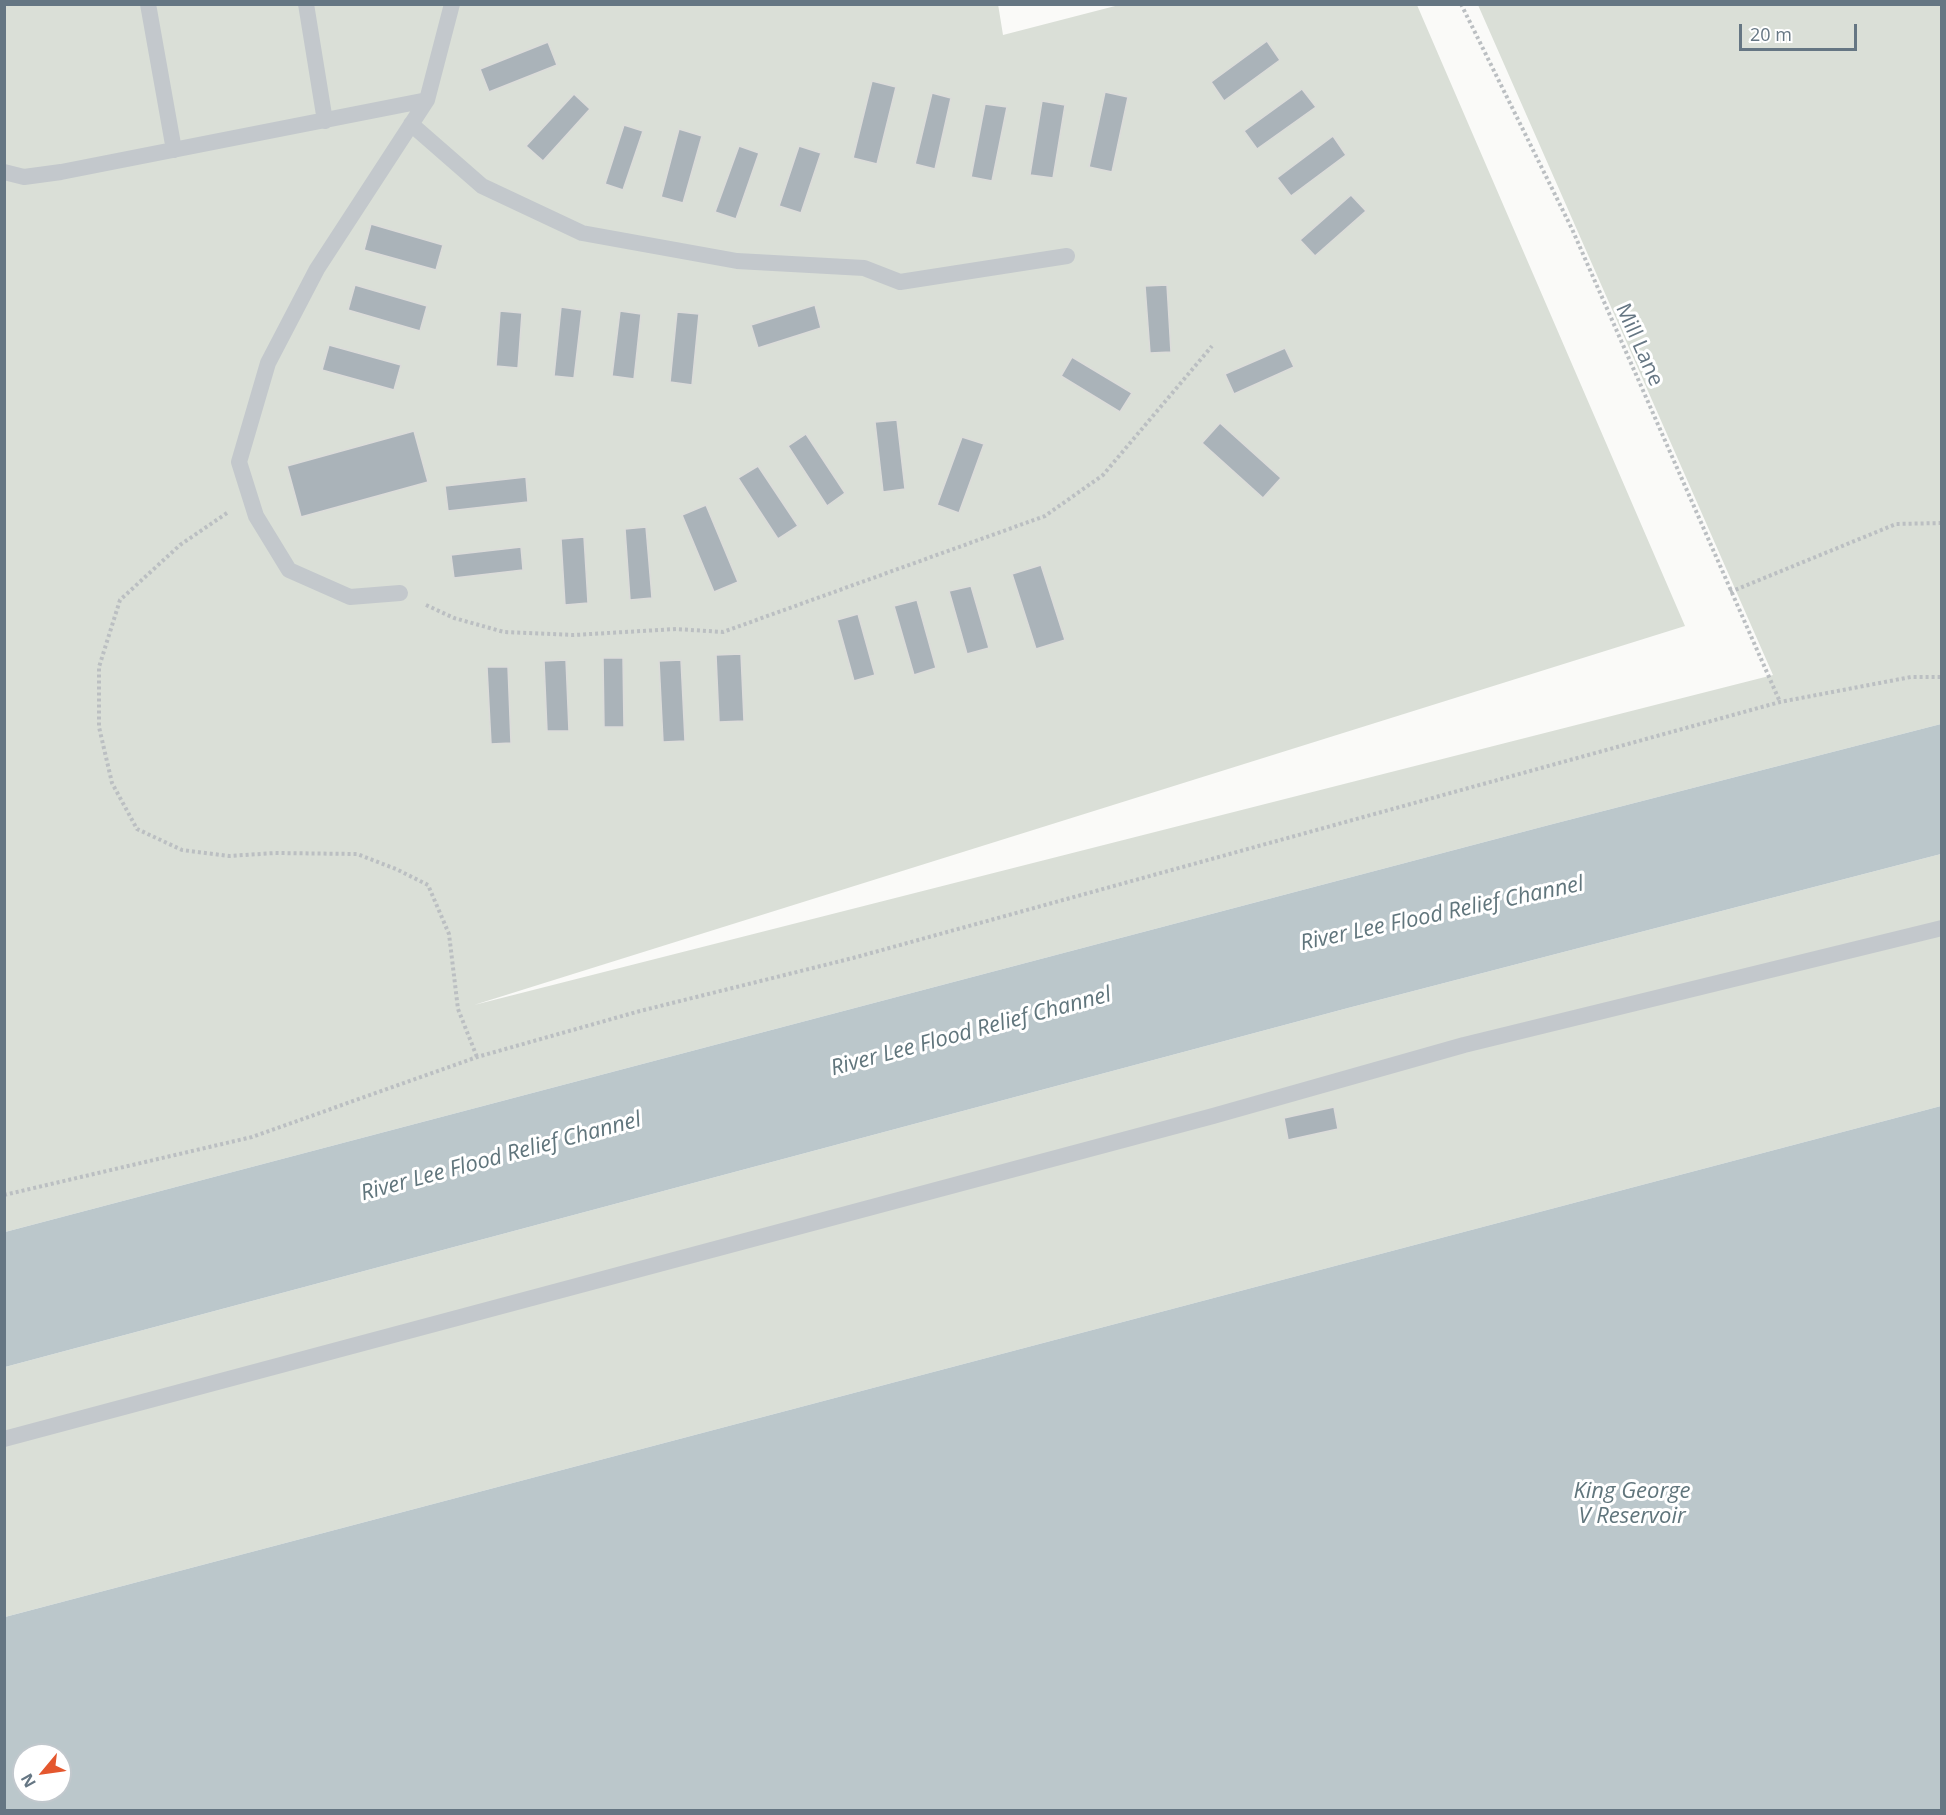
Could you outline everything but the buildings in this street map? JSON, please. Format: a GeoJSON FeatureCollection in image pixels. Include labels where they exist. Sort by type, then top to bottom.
{"type":"FeatureCollection","features":[{"type":"Feature","properties":{"kind":"lane"},"geometry":{"type":"LineString","coordinates":[[148,4],[174,150]]}},
{"type":"Feature","properties":{"kind":"lane"},"geometry":{"type":"LineString","coordinates":[[306,4],[325,121]]}},
{"type":"Feature","properties":{"kind":"lane"},"geometry":{"type":"LineString","coordinates":[[400,593],[350,597],[289,570],[256,516],[239,462],[268,363],[317,269],[427,100],[452,4]]}},
{"type":"Feature","properties":{"kind":"lane"},"geometry":{"type":"LineString","coordinates":[[4,172],[24,177],[33,176],[427,100]]}},
{"type":"Feature","properties":{"kind":"lane"},"geometry":{"type":"LineString","coordinates":[[411,124],[482,186],[582,233],[737,261],[864,268],[900,282],[1067,256]]}},
{"type":"Feature","properties":{"kind":"lane"},"geometry":{"type":"LineString","coordinates":[[4,1439],[1213,1116],[1464,1045],[1941,928]]}},
{"type":"Feature","properties":{"kind":"path","name":"Mill Lane"},"geometry":{"type":"LineString","coordinates":[[1461,4],[1572,229],[1780,702]]}},
{"type":"Feature","properties":{"kind":"path"},"geometry":{"type":"LineString","coordinates":[[400,593],[454,618],[504,632],[574,635],[676,629],[723,632],[1044,516],[1103,475],[1212,346]]}},
{"type":"Feature","properties":{"kind":"path"},"geometry":{"type":"LineString","coordinates":[[250,498],[180,545],[120,600],[99,667],[99,727],[112,783],[137,829],[182,850],[229,855],[357,854],[428,885],[449,934],[458,1009],[477,1057]]}},
{"type":"Feature","properties":{"kind":"path"},"geometry":{"type":"LineString","coordinates":[[1730,592],[1896,524],[1941,523]]}},
{"type":"Feature","properties":{"kind":"path"},"geometry":{"type":"LineString","coordinates":[[4,1195],[252,1137],[477,1057],[640,1011],[852,958],[1780,702],[1911,677],[1941,677]]}},
{"type":"Feature","properties":{"kind":"shaded area"},"geometry":{"type":"Polygon","coordinates":[[[998,4],[1003,35],[1119,5],[1417,5],[1685,626],[474,1005],[1773,675],[1478,5],[1941,5],[1941,724],[5,1232],[5,5],[998,4]]]}},
{"type":"Feature","properties":{"kind":"shaded area"},"geometry":{"type":"Polygon","coordinates":[[[1941,854],[1941,1106],[5,1617],[5,1367],[1348,1008],[1941,854]]]}},
{"type":"Feature","properties":{"kind":"water","name":"River Lee Flood Relief Channel"},"geometry":{"type":"Polygon","coordinates":[[[1941,724],[1941,854],[1348,1008],[5,1367],[5,1232],[1941,724]]]}},
{"type":"Feature","properties":{"kind":"water","name":"King George V Reservoir"},"geometry":{"type":"Polygon","coordinates":[[[1941,1106],[1941,1810],[5,1810],[5,1617],[1941,1106]]]}}]}
